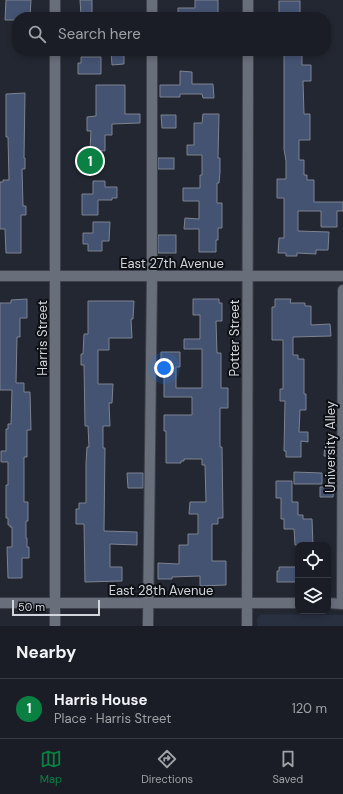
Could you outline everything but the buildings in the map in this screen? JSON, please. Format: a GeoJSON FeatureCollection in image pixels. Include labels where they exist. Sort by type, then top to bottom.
{"type":"FeatureCollection","features":[{"type":"Feature","properties":{"kind":"street"},"geometry":{"type":"LineString","coordinates":[[55,0],[55,12]]}},
{"type":"Feature","properties":{"kind":"street"},"geometry":{"type":"LineString","coordinates":[[152,0],[152,12]]}},
{"type":"Feature","properties":{"kind":"street"},"geometry":{"type":"LineString","coordinates":[[248,0],[248,12]]}},
{"type":"Feature","properties":{"kind":"street","name":"Harris Street"},"geometry":{"type":"LineString","coordinates":[[55,56],[55,626]]}},
{"type":"Feature","properties":{"kind":"street"},"geometry":{"type":"LineString","coordinates":[[148,626],[152,276],[152,56]]}},
{"type":"Feature","properties":{"kind":"street","name":"Potter Street"},"geometry":{"type":"LineString","coordinates":[[247,626],[248,56]]}},
{"type":"Feature","properties":{"kind":"street","name":"East 27th Avenue"},"geometry":{"type":"LineString","coordinates":[[0,276],[343,276]]}},
{"type":"Feature","properties":{"kind":"street","name":"University Alley"},"geometry":{"type":"LineString","coordinates":[[343,290],[343,604]]}},
{"type":"Feature","properties":{"kind":"street","name":"East 28th Avenue"},"geometry":{"type":"LineString","coordinates":[[0,603],[295,603]]}},
{"type":"Feature","properties":{"kind":"street"},"geometry":{"type":"LineString","coordinates":[[331,604],[343,604]]}},
{"type":"Feature","properties":{"kind":"shaded area"},"geometry":{"type":"Polygon","coordinates":[[[261,614],[343,615],[343,626],[257,626],[257,618],[261,614]]]}},
{"type":"Feature","properties":{"kind":"place","name":"Harris House"},"geometry":{"type":"Point","coordinates":[90,161]}}]}
